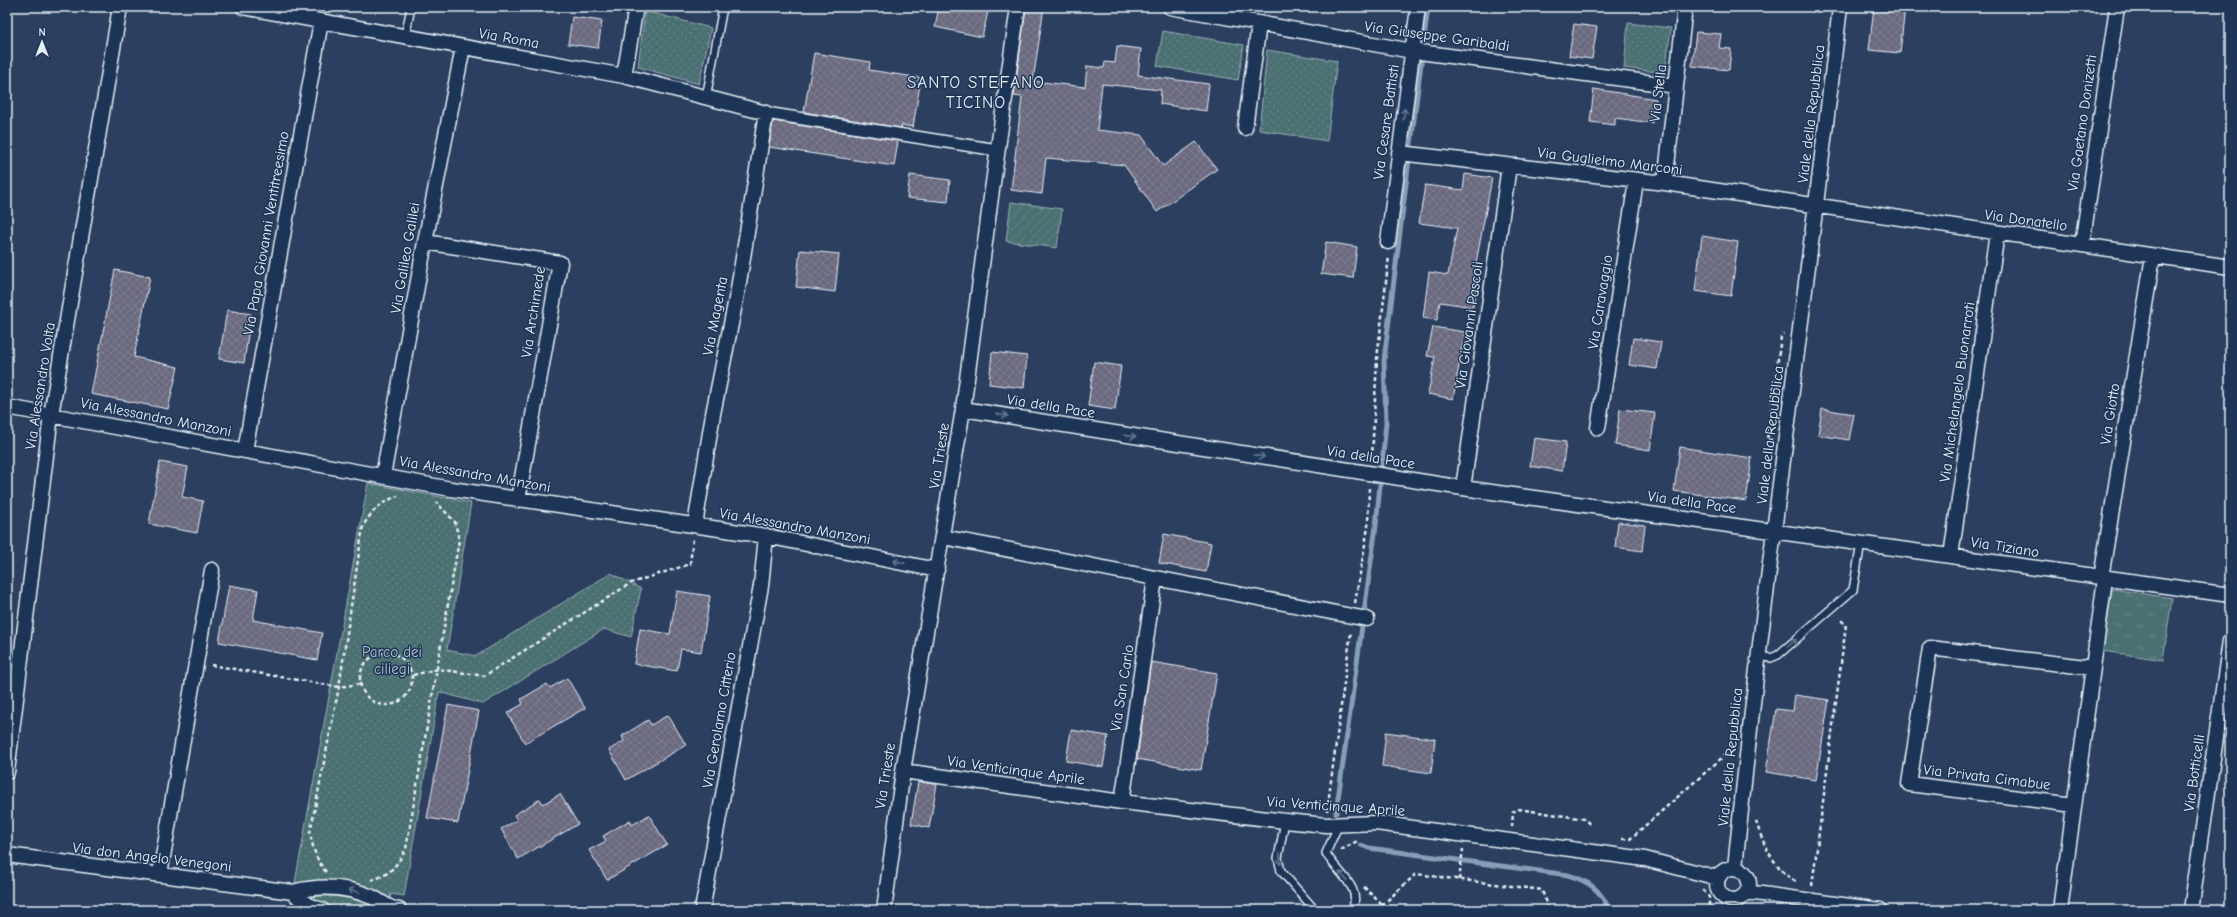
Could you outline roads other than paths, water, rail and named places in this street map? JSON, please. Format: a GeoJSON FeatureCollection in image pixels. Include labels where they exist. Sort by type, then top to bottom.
{"type":"FeatureCollection","features":[{"type":"Feature","properties":{"kind":"street","name":"Via Alessandro Volta"},"geometry":{"type":"LineString","coordinates":[[7,772],[51,415],[120,7]]}},
{"type":"Feature","properties":{"kind":"street","name":"Via Roma"},"geometry":{"type":"LineString","coordinates":[[243,7],[624,76],[766,113]]}},
{"type":"Feature","properties":{"kind":"street"},"geometry":{"type":"LineString","coordinates":[[624,76],[636,7]]}},
{"type":"Feature","properties":{"kind":"street","name":"Via Trieste"},"geometry":{"type":"LineString","coordinates":[[884,910],[903,771],[963,409],[997,150],[1018,7]]}},
{"type":"Feature","properties":{"kind":"street","name":"Via Giuseppe Garibaldi"},"geometry":{"type":"LineString","coordinates":[[1170,7],[1419,52],[1676,86]]}},
{"type":"Feature","properties":{"kind":"street","name":"Via Cesare Battisti"},"geometry":{"type":"LineString","coordinates":[[1388,242],[1400,153],[1419,52],[1418,7]]}},
{"type":"Feature","properties":{"kind":"street","name":"Via Stella"},"geometry":{"type":"LineString","coordinates":[[1665,184],[1685,7]]}},
{"type":"Feature","properties":{"kind":"street","name":"Viale della Repubblica"},"geometry":{"type":"LineString","coordinates":[[1736,868],[1758,656],[1817,208],[1840,7]]}},
{"type":"Feature","properties":{"kind":"street","name":"Via Gaetano Donizetti"},"geometry":{"type":"LineString","coordinates":[[2082,245],[2117,7]]}},
{"type":"Feature","properties":{"kind":"street","name":"Via Papa Giovanni Ventitreesimo"},"geometry":{"type":"LineString","coordinates":[[245,451],[321,21]]}},
{"type":"Feature","properties":{"kind":"street"},"geometry":{"type":"LineString","coordinates":[[1244,128],[1259,24]]}},
{"type":"Feature","properties":{"kind":"street","name":"Via Galileo Galilei"},"geometry":{"type":"LineString","coordinates":[[383,476],[425,242],[463,47]]}},
{"type":"Feature","properties":{"kind":"street"},"geometry":{"type":"LineString","coordinates":[[766,113],[997,150]]}},
{"type":"Feature","properties":{"kind":"street","name":"Via Magenta"},"geometry":{"type":"LineString","coordinates":[[695,525],[713,414],[738,289],[766,113]]}},
{"type":"Feature","properties":{"kind":"street","name":"Via Guglielmo Marconi"},"geometry":{"type":"LineString","coordinates":[[1400,153],[1665,184],[1817,208]]}},
{"type":"Feature","properties":{"kind":"street","name":"Via Giovanni Pascoli"},"geometry":{"type":"LineString","coordinates":[[1463,488],[1509,166]]}},
{"type":"Feature","properties":{"kind":"street","name":"Via Caravaggio"},"geometry":{"type":"LineString","coordinates":[[1598,428],[1636,181]]}},
{"type":"Feature","properties":{"kind":"street","name":"Via Donatello"},"geometry":{"type":"LineString","coordinates":[[1817,208],[2230,267]]}},
{"type":"Feature","properties":{"kind":"street","name":"Via Michelangelo Buonarroti"},"geometry":{"type":"LineString","coordinates":[[1951,556],[1997,233]]}},
{"type":"Feature","properties":{"kind":"street","name":"Via Archimede"},"geometry":{"type":"LineString","coordinates":[[425,242],[560,263],[518,500]]}},
{"type":"Feature","properties":{"kind":"street","name":"Via Giotto"},"geometry":{"type":"LineString","coordinates":[[2103,579],[2153,256]]}},
{"type":"Feature","properties":{"kind":"street","name":"Via Alessandro Manzoni"},"geometry":{"type":"LineString","coordinates":[[7,407],[518,500],[766,536],[937,570]]}},
{"type":"Feature","properties":{"kind":"street","name":"Via della Pace"},"geometry":{"type":"LineString","coordinates":[[963,409],[1387,477],[1775,530]]}},
{"type":"Feature","properties":{"kind":"street","name":"Via Tiziano"},"geometry":{"type":"LineString","coordinates":[[1775,530],[2103,579],[2230,595]]}},
{"type":"Feature","properties":{"kind":"street","name":"Via Gerolamo Citterio"},"geometry":{"type":"LineString","coordinates":[[702,910],[761,586],[766,536]]}},
{"type":"Feature","properties":{"kind":"street"},"geometry":{"type":"LineString","coordinates":[[943,537],[1155,579],[1359,617]]}},
{"type":"Feature","properties":{"kind":"street"},"geometry":{"type":"LineString","coordinates":[[160,874],[212,570]]}},
{"type":"Feature","properties":{"kind":"street","name":"Via San Carlo"},"geometry":{"type":"LineString","coordinates":[[1122,802],[1155,579]]}},
{"type":"Feature","properties":{"kind":"street"},"geometry":{"type":"LineString","coordinates":[[2060,910],[2103,579]]}},
{"type":"Feature","properties":{"kind":"street","name":"Via Botticelli"},"geometry":{"type":"LineString","coordinates":[[2191,910],[2230,641]]}},
{"type":"Feature","properties":{"kind":"street","name":"Via Privata Cimabue"},"geometry":{"type":"LineString","coordinates":[[2074,805],[1909,784],[1930,648],[2092,668]]}},
{"type":"Feature","properties":{"kind":"street","name":"Via Venticinque Aprile"},"geometry":{"type":"LineString","coordinates":[[903,771],[1122,802],[1285,821],[1332,825],[1376,823],[1645,859],[1718,878]]}},
{"type":"Feature","properties":{"kind":"street","name":"Via don Angelo Venegoni"},"geometry":{"type":"LineString","coordinates":[[7,855],[293,892],[311,888],[346,888],[374,898],[391,910]]}},
{"type":"Feature","properties":{"kind":"street"},"geometry":{"type":"LineString","coordinates":[[1736,868],[1740,869],[1747,877],[1749,887],[1747,892],[1740,898],[1727,905],[1720,894],[1717,884],[1718,878],[1725,870],[1736,868]]}},
{"type":"Feature","properties":{"kind":"street"},"geometry":{"type":"LineString","coordinates":[[293,892],[307,905],[322,910]]}},
{"type":"Feature","properties":{"kind":"street"},"geometry":{"type":"LineString","coordinates":[[1747,892],[1861,909],[1880,910]]}},
{"type":"Feature","properties":{"kind":"lane"},"geometry":{"type":"LineString","coordinates":[[405,37],[411,7]]}},
{"type":"Feature","properties":{"kind":"lane"},"geometry":{"type":"LineString","coordinates":[[706,98],[723,7]]}},
{"type":"Feature","properties":{"kind":"lane"},"geometry":{"type":"LineString","coordinates":[[1758,656],[1771,658],[1778,654],[1832,610],[1853,590],[1856,581],[1861,543]]}},
{"type":"Feature","properties":{"kind":"lane"},"geometry":{"type":"LineString","coordinates":[[1285,821],[1278,858],[1281,871],[1315,910]]}},
{"type":"Feature","properties":{"kind":"lane"},"geometry":{"type":"LineString","coordinates":[[1332,825],[1326,853],[1355,891],[1355,904],[1351,910]]}},
{"type":"Feature","properties":{"kind":"waterway"},"geometry":{"type":"LineString","coordinates":[[1336,813],[1376,526],[1386,423],[1384,360],[1428,7]]}},
{"type":"Feature","properties":{"kind":"waterway"},"geometry":{"type":"LineString","coordinates":[[1361,845],[1369,848],[1568,875],[1582,880],[1593,887],[1602,897],[1609,910]]}},
{"type":"Feature","properties":{"kind":"district","name":"SANTO STEFANO TICINO"},"geometry":{"type":"Point","coordinates":[976,92]}},
{"type":"Feature","properties":{"kind":"park label","name":"Parco dei ciliegi"},"geometry":{"type":"Point","coordinates":[392,660]}}]}
